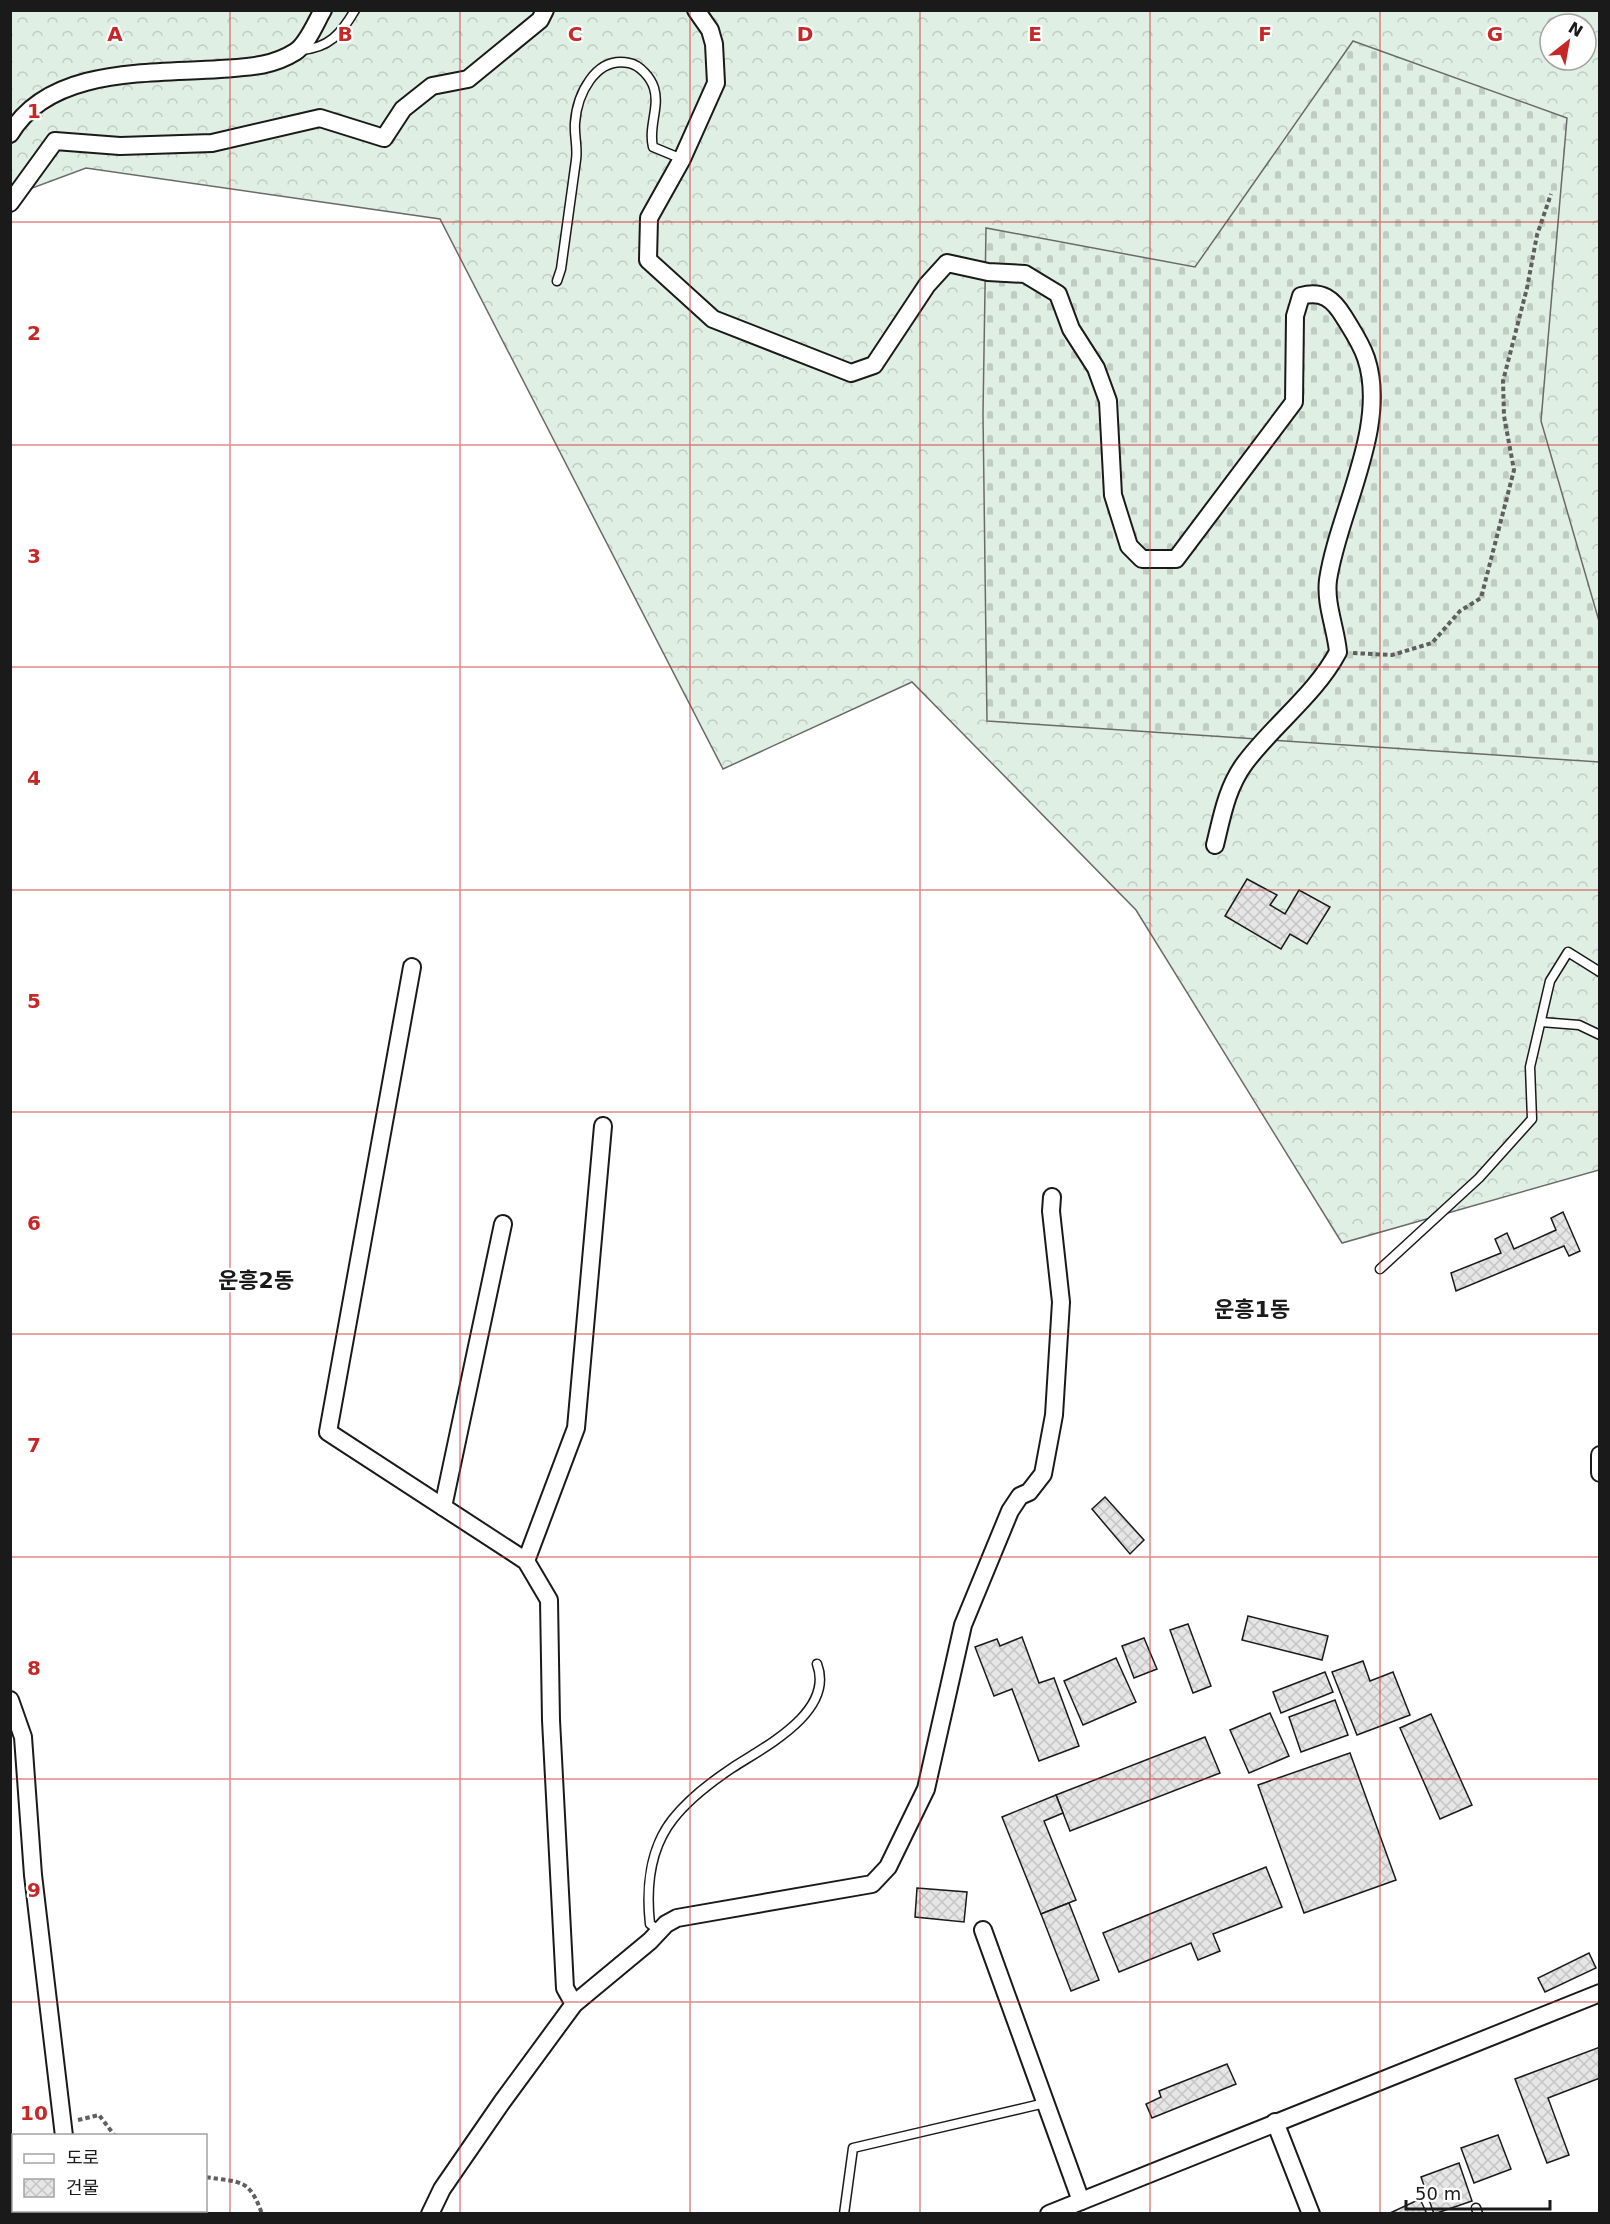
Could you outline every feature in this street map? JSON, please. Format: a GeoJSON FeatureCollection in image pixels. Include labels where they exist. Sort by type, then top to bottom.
{"type":"FeatureCollection","features":[{"type":"Feature","properties":{"kind":"street"},"geometry":{"type":"LineString","coordinates":[[10,134],[18,122],[44,98],[88,79],[270,65],[298,51],[323,10]]}},
{"type":"Feature","properties":{"kind":"street"},"geometry":{"type":"LineString","coordinates":[[10,203],[55,141],[120,146],[212,143],[320,118],[384,138],[403,109],[432,86],[468,79],[540,20],[545,10]]}},
{"type":"Feature","properties":{"kind":"street"},"geometry":{"type":"LineString","coordinates":[[696,10],[712,37],[716,83],[682,159],[649,218],[648,260],[713,319],[851,373],[874,365],[927,285],[947,263],[988,272],[1024,273],[1058,294],[1071,329],[1096,368],[1108,401],[1113,495],[1130,546],[1142,559],[1176,559],[1294,402],[1295,316],[1301,296],[1315,292],[1327,296],[1338,307],[1358,340],[1370,377],[1370,406],[1364,448],[1328,583],[1338,652],[1319,681],[1245,762],[1226,799],[1215,845]]}},
{"type":"Feature","properties":{"kind":"street"},"geometry":{"type":"LineString","coordinates":[[412,967],[328,1432],[526,1561],[549,1600],[552,1720],[566,1988],[574,2004]]}},
{"type":"Feature","properties":{"kind":"street"},"geometry":{"type":"LineString","coordinates":[[526,1561],[576,1428],[603,1126]]}},
{"type":"Feature","properties":{"kind":"street"},"geometry":{"type":"LineString","coordinates":[[430,2214],[442,2189],[574,2004],[677,1918],[872,1884],[888,1867],[909,1829],[928,1779],[963,1625],[1010,1511],[1020,1496],[1029,1492],[1043,1474],[1054,1415],[1061,1302],[1051,1211],[1052,1197]]}},
{"type":"Feature","properties":{"kind":"street"},"geometry":{"type":"LineString","coordinates":[[443,1507],[503,1224]]}},
{"type":"Feature","properties":{"kind":"street"},"geometry":{"type":"LineString","coordinates":[[1599,1455],[1599,1473]]}},
{"type":"Feature","properties":{"kind":"street"},"geometry":{"type":"LineString","coordinates":[[10,1700],[23,1737],[33,1875],[63,2129]]}},
{"type":"Feature","properties":{"kind":"street"},"geometry":{"type":"LineString","coordinates":[[983,1930],[1081,2201]]}},
{"type":"Feature","properties":{"kind":"street"},"geometry":{"type":"LineString","coordinates":[[1049,2214],[1599,1993]]}},
{"type":"Feature","properties":{"kind":"street"},"geometry":{"type":"LineString","coordinates":[[1275,2122],[1311,2214]]}},
{"type":"Feature","properties":{"kind":"lane"},"geometry":{"type":"LineString","coordinates":[[298,51],[317,49],[329,43],[339,35],[355,10]]}},
{"type":"Feature","properties":{"kind":"lane"},"geometry":{"type":"LineString","coordinates":[[557,281],[561,269],[577,150],[576,119],[582,95],[595,73],[620,62],[632,63],[640,68],[653,86],[656,97],[650,137],[652,147],[682,159]]}},
{"type":"Feature","properties":{"kind":"lane"},"geometry":{"type":"LineString","coordinates":[[1380,1269],[1479,1179],[1532,1119],[1530,1067],[1550,981],[1568,952],[1599,972]]}},
{"type":"Feature","properties":{"kind":"lane"},"geometry":{"type":"LineString","coordinates":[[1541,1022],[1579,1025],[1599,1035]]}},
{"type":"Feature","properties":{"kind":"lane"},"geometry":{"type":"LineString","coordinates":[[660,1931],[650,1923],[648,1889],[656,1850],[665,1830],[686,1805],[730,1770],[765,1748],[807,1712],[819,1688],[821,1675],[817,1664]]}},
{"type":"Feature","properties":{"kind":"lane"},"geometry":{"type":"LineString","coordinates":[[844,2214],[853,2148],[1045,2103]]}},
{"type":"Feature","properties":{"kind":"path"},"geometry":{"type":"LineString","coordinates":[[1338,652],[1392,655],[1432,643],[1460,611],[1481,598],[1514,470],[1501,397],[1503,381],[1527,288],[1537,235],[1551,194]]}},
{"type":"Feature","properties":{"kind":"path"},"geometry":{"type":"LineString","coordinates":[[63,2129],[99,2115],[113,2134]]}},
{"type":"Feature","properties":{"kind":"path"},"geometry":{"type":"LineString","coordinates":[[207,2177],[248,2185],[262,2214]]}},
{"type":"Feature","properties":{"kind":"green space"},"geometry":{"type":"Polygon","coordinates":[[[11,11],[1599,11],[1599,1170],[1342,1243],[1136,910],[912,682],[723,769],[440,219],[86,168],[11,196],[11,11]]]}},
{"type":"Feature","properties":{"kind":"green space"},"geometry":{"type":"Polygon","coordinates":[[[1353,41],[1567,118],[1541,421],[1599,621],[1599,762],[987,721],[983,414],[986,228],[1195,267],[1353,41]]]}},
{"type":"Feature","properties":{"kind":"building"},"geometry":{"type":"Polygon","coordinates":[[[1247,879],[1277,895],[1270,905],[1285,914],[1299,890],[1330,907],[1307,944],[1290,934],[1281,949],[1225,916],[1247,879]]]}},
{"type":"Feature","properties":{"kind":"building"},"geometry":{"type":"Polygon","coordinates":[[[1563,1212],[1580,1251],[1569,1256],[1564,1246],[1456,1291],[1451,1273],[1501,1253],[1495,1239],[1507,1233],[1514,1249],[1556,1230],[1551,1218],[1563,1212]]]}},
{"type":"Feature","properties":{"kind":"building"},"geometry":{"type":"Polygon","coordinates":[[[1105,1497],[1144,1540],[1130,1554],[1092,1509],[1105,1497]]]}},
{"type":"Feature","properties":{"kind":"building"},"geometry":{"type":"Polygon","coordinates":[[[1248,1616],[1328,1636],[1322,1660],[1242,1640],[1248,1616]]]}},
{"type":"Feature","properties":{"kind":"building"},"geometry":{"type":"Polygon","coordinates":[[[1188,1624],[1211,1686],[1193,1693],[1170,1630],[1188,1624]]]}},
{"type":"Feature","properties":{"kind":"building"},"geometry":{"type":"Polygon","coordinates":[[[1022,1637],[1039,1683],[1054,1678],[1079,1746],[1039,1761],[1012,1689],[994,1696],[975,1647],[997,1639],[1000,1646],[1022,1637]]]}},
{"type":"Feature","properties":{"kind":"building"},"geometry":{"type":"Polygon","coordinates":[[[1144,1638],[1157,1669],[1134,1678],[1122,1646],[1144,1638]]]}},
{"type":"Feature","properties":{"kind":"building"},"geometry":{"type":"Polygon","coordinates":[[[1116,1658],[1136,1702],[1083,1725],[1064,1681],[1116,1658]]]}},
{"type":"Feature","properties":{"kind":"building"},"geometry":{"type":"Polygon","coordinates":[[[1363,1661],[1370,1681],[1393,1672],[1410,1715],[1357,1735],[1332,1672],[1363,1661]]]}},
{"type":"Feature","properties":{"kind":"building"},"geometry":{"type":"Polygon","coordinates":[[[1325,1672],[1333,1692],[1281,1713],[1273,1692],[1325,1672]]]}},
{"type":"Feature","properties":{"kind":"building"},"geometry":{"type":"Polygon","coordinates":[[[1335,1700],[1348,1735],[1301,1752],[1289,1717],[1335,1700]]]}},
{"type":"Feature","properties":{"kind":"building"},"geometry":{"type":"Polygon","coordinates":[[[1270,1713],[1289,1756],[1249,1773],[1230,1730],[1270,1713]]]}},
{"type":"Feature","properties":{"kind":"building"},"geometry":{"type":"Polygon","coordinates":[[[1431,1714],[1472,1805],[1440,1819],[1400,1728],[1431,1714]]]}},
{"type":"Feature","properties":{"kind":"building"},"geometry":{"type":"Polygon","coordinates":[[[1205,1737],[1220,1773],[1070,1831],[1056,1795],[1205,1737]]]}},
{"type":"Feature","properties":{"kind":"building"},"geometry":{"type":"Polygon","coordinates":[[[1350,1753],[1396,1880],[1304,1913],[1258,1785],[1350,1753]]]}},
{"type":"Feature","properties":{"kind":"building"},"geometry":{"type":"Polygon","coordinates":[[[1056,1795],[1063,1813],[1044,1821],[1076,1900],[1041,1914],[1002,1817],[1056,1795]]]}},
{"type":"Feature","properties":{"kind":"building"},"geometry":{"type":"Polygon","coordinates":[[[1266,1867],[1282,1907],[1213,1934],[1220,1951],[1198,1960],[1191,1943],[1119,1972],[1103,1933],[1266,1867]]]}},
{"type":"Feature","properties":{"kind":"building"},"geometry":{"type":"Polygon","coordinates":[[[917,1888],[967,1892],[964,1922],[915,1917],[917,1888]]]}},
{"type":"Feature","properties":{"kind":"building"},"geometry":{"type":"Polygon","coordinates":[[[1069,1903],[1099,1980],[1071,1991],[1041,1914],[1069,1903]]]}},
{"type":"Feature","properties":{"kind":"building"},"geometry":{"type":"Polygon","coordinates":[[[1589,1953],[1596,1968],[1545,1992],[1538,1978],[1589,1953]]]}},
{"type":"Feature","properties":{"kind":"building"},"geometry":{"type":"Polygon","coordinates":[[[1600,2047],[1600,2078],[1548,2098],[1569,2155],[1547,2163],[1515,2079],[1600,2047]]]}},
{"type":"Feature","properties":{"kind":"building"},"geometry":{"type":"Polygon","coordinates":[[[1227,2064],[1236,2084],[1152,2118],[1146,2104],[1161,2097],[1159,2091],[1227,2064]]]}},
{"type":"Feature","properties":{"kind":"building"},"geometry":{"type":"Polygon","coordinates":[[[1498,2135],[1511,2169],[1474,2183],[1461,2148],[1498,2135]]]}},
{"type":"Feature","properties":{"kind":"building"},"geometry":{"type":"Polygon","coordinates":[[[1459,2163],[1472,2201],[1434,2214],[1421,2177],[1459,2163]]]}},
{"type":"Feature","properties":{"kind":"building"},"geometry":{"type":"Polygon","coordinates":[[[1420,2199],[1427,2214],[1388,2214],[1420,2199]]]}},
{"type":"Feature","properties":{"kind":"district","name":"운흥2동"},"geometry":{"type":"Point","coordinates":[256,1280]}},
{"type":"Feature","properties":{"kind":"district","name":"운흥1동"},"geometry":{"type":"Point","coordinates":[1252,1309]}}]}
